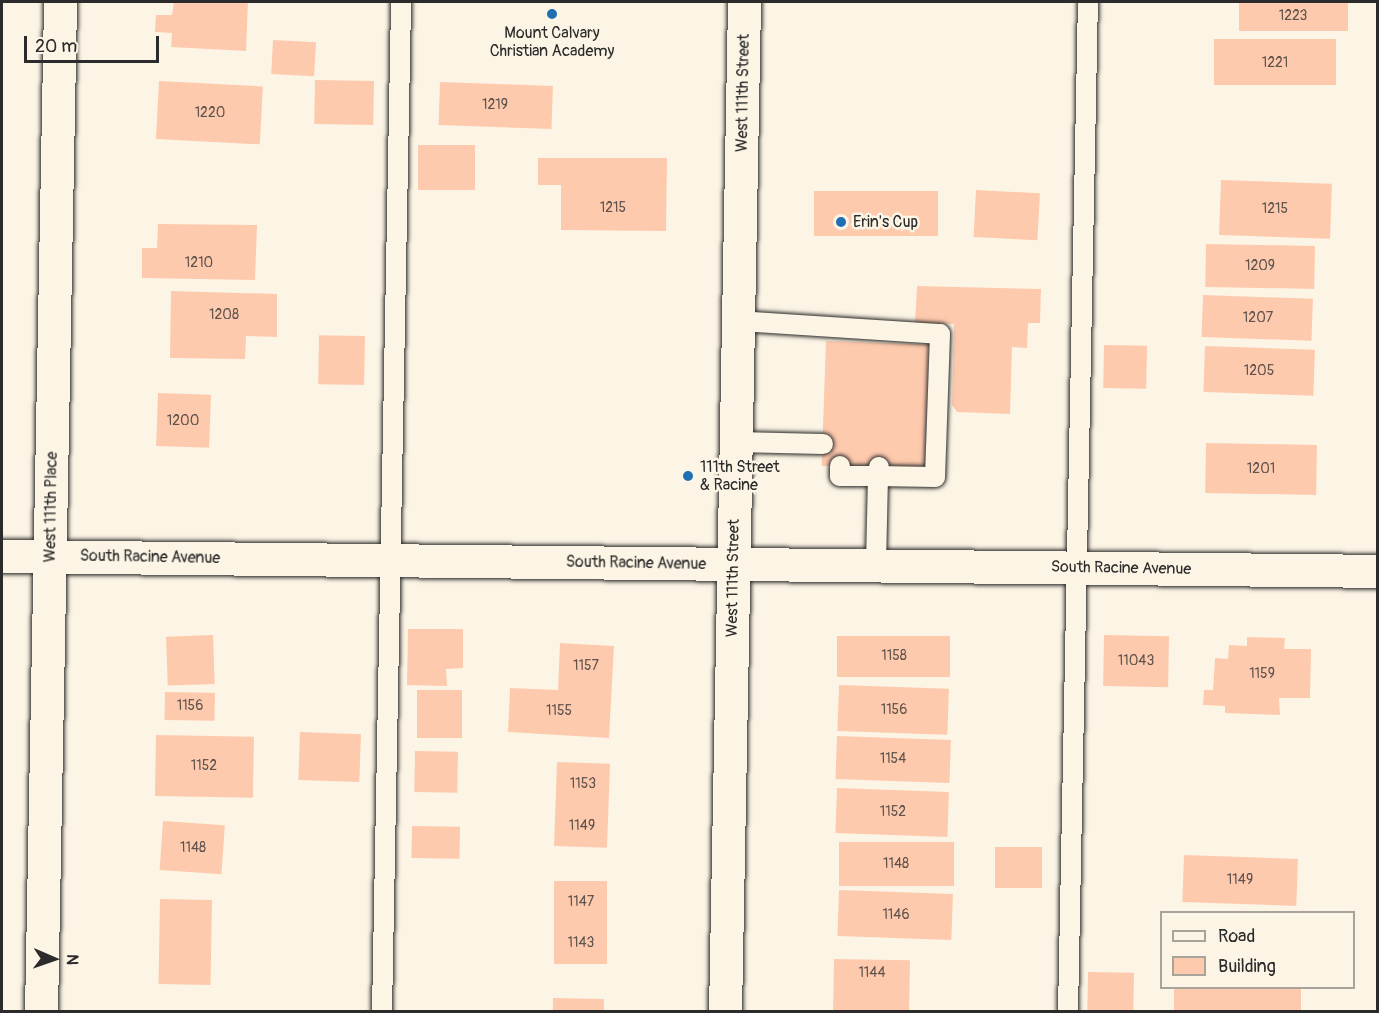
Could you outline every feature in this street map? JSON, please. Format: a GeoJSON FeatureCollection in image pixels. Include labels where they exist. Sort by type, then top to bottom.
{"type":"FeatureCollection","features":[{"type":"Feature","properties":{"kind":"street","name":"West 111th Place"},"geometry":{"type":"LineString","coordinates":[[41,1011],[60,2]]}},
{"type":"Feature","properties":{"kind":"street","name":"West 111th Street"},"geometry":{"type":"LineString","coordinates":[[725,1011],[744,2]]}},
{"type":"Feature","properties":{"kind":"street","name":"South Racine Avenue"},"geometry":{"type":"LineString","coordinates":[[2,556],[1377,571]]}},
{"type":"Feature","properties":{"kind":"lane"},"geometry":{"type":"LineString","coordinates":[[382,1011],[401,2]]}},
{"type":"Feature","properties":{"kind":"lane"},"geometry":{"type":"LineString","coordinates":[[1068,1011],[1088,2]]}},
{"type":"Feature","properties":{"kind":"lane"},"geometry":{"type":"LineString","coordinates":[[738,321],[844,335],[883,337],[940,334],[935,477],[879,472],[840,476],[840,466]]}},
{"type":"Feature","properties":{"kind":"lane"},"geometry":{"type":"LineString","coordinates":[[736,442],[823,444]]}},
{"type":"Feature","properties":{"kind":"lane"},"geometry":{"type":"LineString","coordinates":[[876,565],[879,472]]}},
{"type":"Feature","properties":{"kind":"building"},"geometry":{"type":"Polygon","coordinates":[[[174,2],[248,2],[246,51],[171,47],[172,33],[155,32],[156,15],[172,15],[174,2]]]}},
{"type":"Feature","properties":{"kind":"building"},"geometry":{"type":"Polygon","coordinates":[[[1239,2],[1348,2],[1348,31],[1239,31],[1239,2]]]}},
{"type":"Feature","properties":{"kind":"building"},"geometry":{"type":"Polygon","coordinates":[[[1214,39],[1336,39],[1336,85],[1214,85],[1214,39]]]}},
{"type":"Feature","properties":{"kind":"building"},"geometry":{"type":"Polygon","coordinates":[[[273,40],[316,42],[314,76],[271,74],[273,40]]]}},
{"type":"Feature","properties":{"kind":"building"},"geometry":{"type":"Polygon","coordinates":[[[315,80],[374,81],[373,125],[314,124],[315,80]]]}},
{"type":"Feature","properties":{"kind":"building"},"geometry":{"type":"Polygon","coordinates":[[[159,81],[263,86],[260,144],[156,139],[159,81]]]}},
{"type":"Feature","properties":{"kind":"building"},"geometry":{"type":"Polygon","coordinates":[[[440,82],[553,86],[551,129],[438,125],[440,82]]]}},
{"type":"Feature","properties":{"kind":"building"},"geometry":{"type":"Polygon","coordinates":[[[418,145],[475,145],[475,190],[418,190],[418,145]]]}},
{"type":"Feature","properties":{"kind":"building"},"geometry":{"type":"Polygon","coordinates":[[[538,158],[667,158],[666,231],[561,230],[561,185],[538,185],[538,158]]]}},
{"type":"Feature","properties":{"kind":"building"},"geometry":{"type":"Polygon","coordinates":[[[1221,180],[1332,184],[1330,239],[1219,235],[1221,180]]]}},
{"type":"Feature","properties":{"kind":"building"},"geometry":{"type":"Polygon","coordinates":[[[976,190],[1040,193],[1037,240],[974,237],[976,190]]]}},
{"type":"Feature","properties":{"kind":"building"},"geometry":{"type":"Polygon","coordinates":[[[814,191],[938,191],[938,236],[814,236],[814,191]]]}},
{"type":"Feature","properties":{"kind":"building"},"geometry":{"type":"Polygon","coordinates":[[[158,224],[257,225],[255,280],[142,278],[142,248],[157,248],[158,224]]]}},
{"type":"Feature","properties":{"kind":"building"},"geometry":{"type":"Polygon","coordinates":[[[1206,244],[1315,246],[1314,289],[1205,287],[1206,244]]]}},
{"type":"Feature","properties":{"kind":"building"},"geometry":{"type":"Polygon","coordinates":[[[917,286],[1041,289],[1040,323],[1028,323],[1027,348],[1012,347],[1010,414],[957,412],[952,405],[954,324],[915,323],[917,286]]]}},
{"type":"Feature","properties":{"kind":"building"},"geometry":{"type":"Polygon","coordinates":[[[171,291],[277,294],[277,337],[246,336],[245,359],[170,358],[171,291]]]}},
{"type":"Feature","properties":{"kind":"building"},"geometry":{"type":"Polygon","coordinates":[[[1203,295],[1313,299],[1311,341],[1202,337],[1203,295]]]}},
{"type":"Feature","properties":{"kind":"building"},"geometry":{"type":"Polygon","coordinates":[[[319,335],[365,336],[364,385],[318,384],[319,335]]]}},
{"type":"Feature","properties":{"kind":"building"},"geometry":{"type":"Polygon","coordinates":[[[826,341],[929,345],[925,470],[822,466],[826,341]]]}},
{"type":"Feature","properties":{"kind":"building"},"geometry":{"type":"Polygon","coordinates":[[[1104,345],[1147,346],[1146,389],[1103,388],[1104,345]]]}},
{"type":"Feature","properties":{"kind":"building"},"geometry":{"type":"Polygon","coordinates":[[[1205,346],[1315,350],[1313,396],[1203,392],[1205,346]]]}},
{"type":"Feature","properties":{"kind":"building"},"geometry":{"type":"Polygon","coordinates":[[[158,393],[211,395],[209,448],[156,446],[158,393]]]}},
{"type":"Feature","properties":{"kind":"building"},"geometry":{"type":"Polygon","coordinates":[[[1206,443],[1317,445],[1316,495],[1205,493],[1206,443]]]}},
{"type":"Feature","properties":{"kind":"building"},"geometry":{"type":"Polygon","coordinates":[[[408,629],[463,629],[463,668],[446,669],[447,686],[407,685],[408,629]]]}},
{"type":"Feature","properties":{"kind":"building"},"geometry":{"type":"Polygon","coordinates":[[[213,635],[215,684],[168,686],[166,637],[213,635]]]}},
{"type":"Feature","properties":{"kind":"building"},"geometry":{"type":"Polygon","coordinates":[[[1104,635],[1169,636],[1168,687],[1103,686],[1104,635]]]}},
{"type":"Feature","properties":{"kind":"building"},"geometry":{"type":"Polygon","coordinates":[[[837,636],[950,636],[950,677],[837,677],[837,636]]]}},
{"type":"Feature","properties":{"kind":"building"},"geometry":{"type":"Polygon","coordinates":[[[1247,637],[1285,638],[1284,649],[1311,649],[1310,698],[1279,698],[1280,715],[1225,713],[1225,706],[1203,705],[1204,690],[1213,690],[1215,658],[1228,659],[1229,645],[1247,646],[1247,637]]]}},
{"type":"Feature","properties":{"kind":"building"},"geometry":{"type":"Polygon","coordinates":[[[560,643],[614,646],[609,738],[508,732],[510,688],[558,690],[560,643]]]}},
{"type":"Feature","properties":{"kind":"building"},"geometry":{"type":"Polygon","coordinates":[[[839,685],[949,689],[947,735],[837,731],[839,685]]]}},
{"type":"Feature","properties":{"kind":"building"},"geometry":{"type":"Polygon","coordinates":[[[417,690],[462,690],[462,738],[417,738],[417,690]]]}},
{"type":"Feature","properties":{"kind":"building"},"geometry":{"type":"Polygon","coordinates":[[[165,692],[215,693],[215,721],[165,720],[165,692]]]}},
{"type":"Feature","properties":{"kind":"building"},"geometry":{"type":"Polygon","coordinates":[[[300,732],[361,734],[359,782],[298,780],[300,732]]]}},
{"type":"Feature","properties":{"kind":"building"},"geometry":{"type":"Polygon","coordinates":[[[156,735],[254,737],[253,798],[155,796],[156,735]]]}},
{"type":"Feature","properties":{"kind":"building"},"geometry":{"type":"Polygon","coordinates":[[[837,736],[951,740],[949,783],[835,779],[837,736]]]}},
{"type":"Feature","properties":{"kind":"building"},"geometry":{"type":"Polygon","coordinates":[[[415,751],[458,752],[457,793],[414,792],[415,751]]]}},
{"type":"Feature","properties":{"kind":"building"},"geometry":{"type":"Polygon","coordinates":[[[557,762],[610,764],[607,848],[554,846],[557,762]]]}},
{"type":"Feature","properties":{"kind":"building"},"geometry":{"type":"Polygon","coordinates":[[[837,788],[949,792],[947,837],[835,833],[837,788]]]}},
{"type":"Feature","properties":{"kind":"building"},"geometry":{"type":"Polygon","coordinates":[[[163,821],[225,825],[221,874],[160,870],[163,821]]]}},
{"type":"Feature","properties":{"kind":"building"},"geometry":{"type":"Polygon","coordinates":[[[412,826],[460,827],[459,859],[411,858],[412,826]]]}},
{"type":"Feature","properties":{"kind":"building"},"geometry":{"type":"Polygon","coordinates":[[[839,842],[954,842],[954,886],[839,886],[839,842]]]}},
{"type":"Feature","properties":{"kind":"building"},"geometry":{"type":"Polygon","coordinates":[[[995,847],[1042,847],[1042,888],[995,888],[995,847]]]}},
{"type":"Feature","properties":{"kind":"building"},"geometry":{"type":"Polygon","coordinates":[[[1184,855],[1298,859],[1296,906],[1182,902],[1184,855]]]}},
{"type":"Feature","properties":{"kind":"building"},"geometry":{"type":"Polygon","coordinates":[[[554,881],[607,881],[607,964],[554,964],[554,881]]]}},
{"type":"Feature","properties":{"kind":"building"},"geometry":{"type":"Polygon","coordinates":[[[839,890],[953,894],[951,940],[837,936],[839,890]]]}},
{"type":"Feature","properties":{"kind":"building"},"geometry":{"type":"Polygon","coordinates":[[[160,899],[212,900],[211,985],[159,984],[160,899]]]}},
{"type":"Feature","properties":{"kind":"building"},"geometry":{"type":"Polygon","coordinates":[[[834,959],[910,960],[909,1012],[833,1012],[834,959]]]}},
{"type":"Feature","properties":{"kind":"building"},"geometry":{"type":"Polygon","coordinates":[[[1088,972],[1134,973],[1133,1012],[1087,1012],[1088,972]]]}},
{"type":"Feature","properties":{"kind":"building"},"geometry":{"type":"Polygon","coordinates":[[[1174,989],[1301,989],[1301,1012],[1174,1012],[1174,989]]]}},
{"type":"Feature","properties":{"kind":"building"},"geometry":{"type":"Polygon","coordinates":[[[553,998],[604,999],[604,1012],[553,1012],[553,998]]]}},
{"type":"Feature","properties":{"kind":"place","name":"Mount Calvary Christian Academy"},"geometry":{"type":"Point","coordinates":[552,14]}},
{"type":"Feature","properties":{"kind":"place","name":"Erin's Cup"},"geometry":{"type":"Point","coordinates":[841,222]}},
{"type":"Feature","properties":{"kind":"place","name":"111th Street & Racine"},"geometry":{"type":"Point","coordinates":[688,476]}}]}
